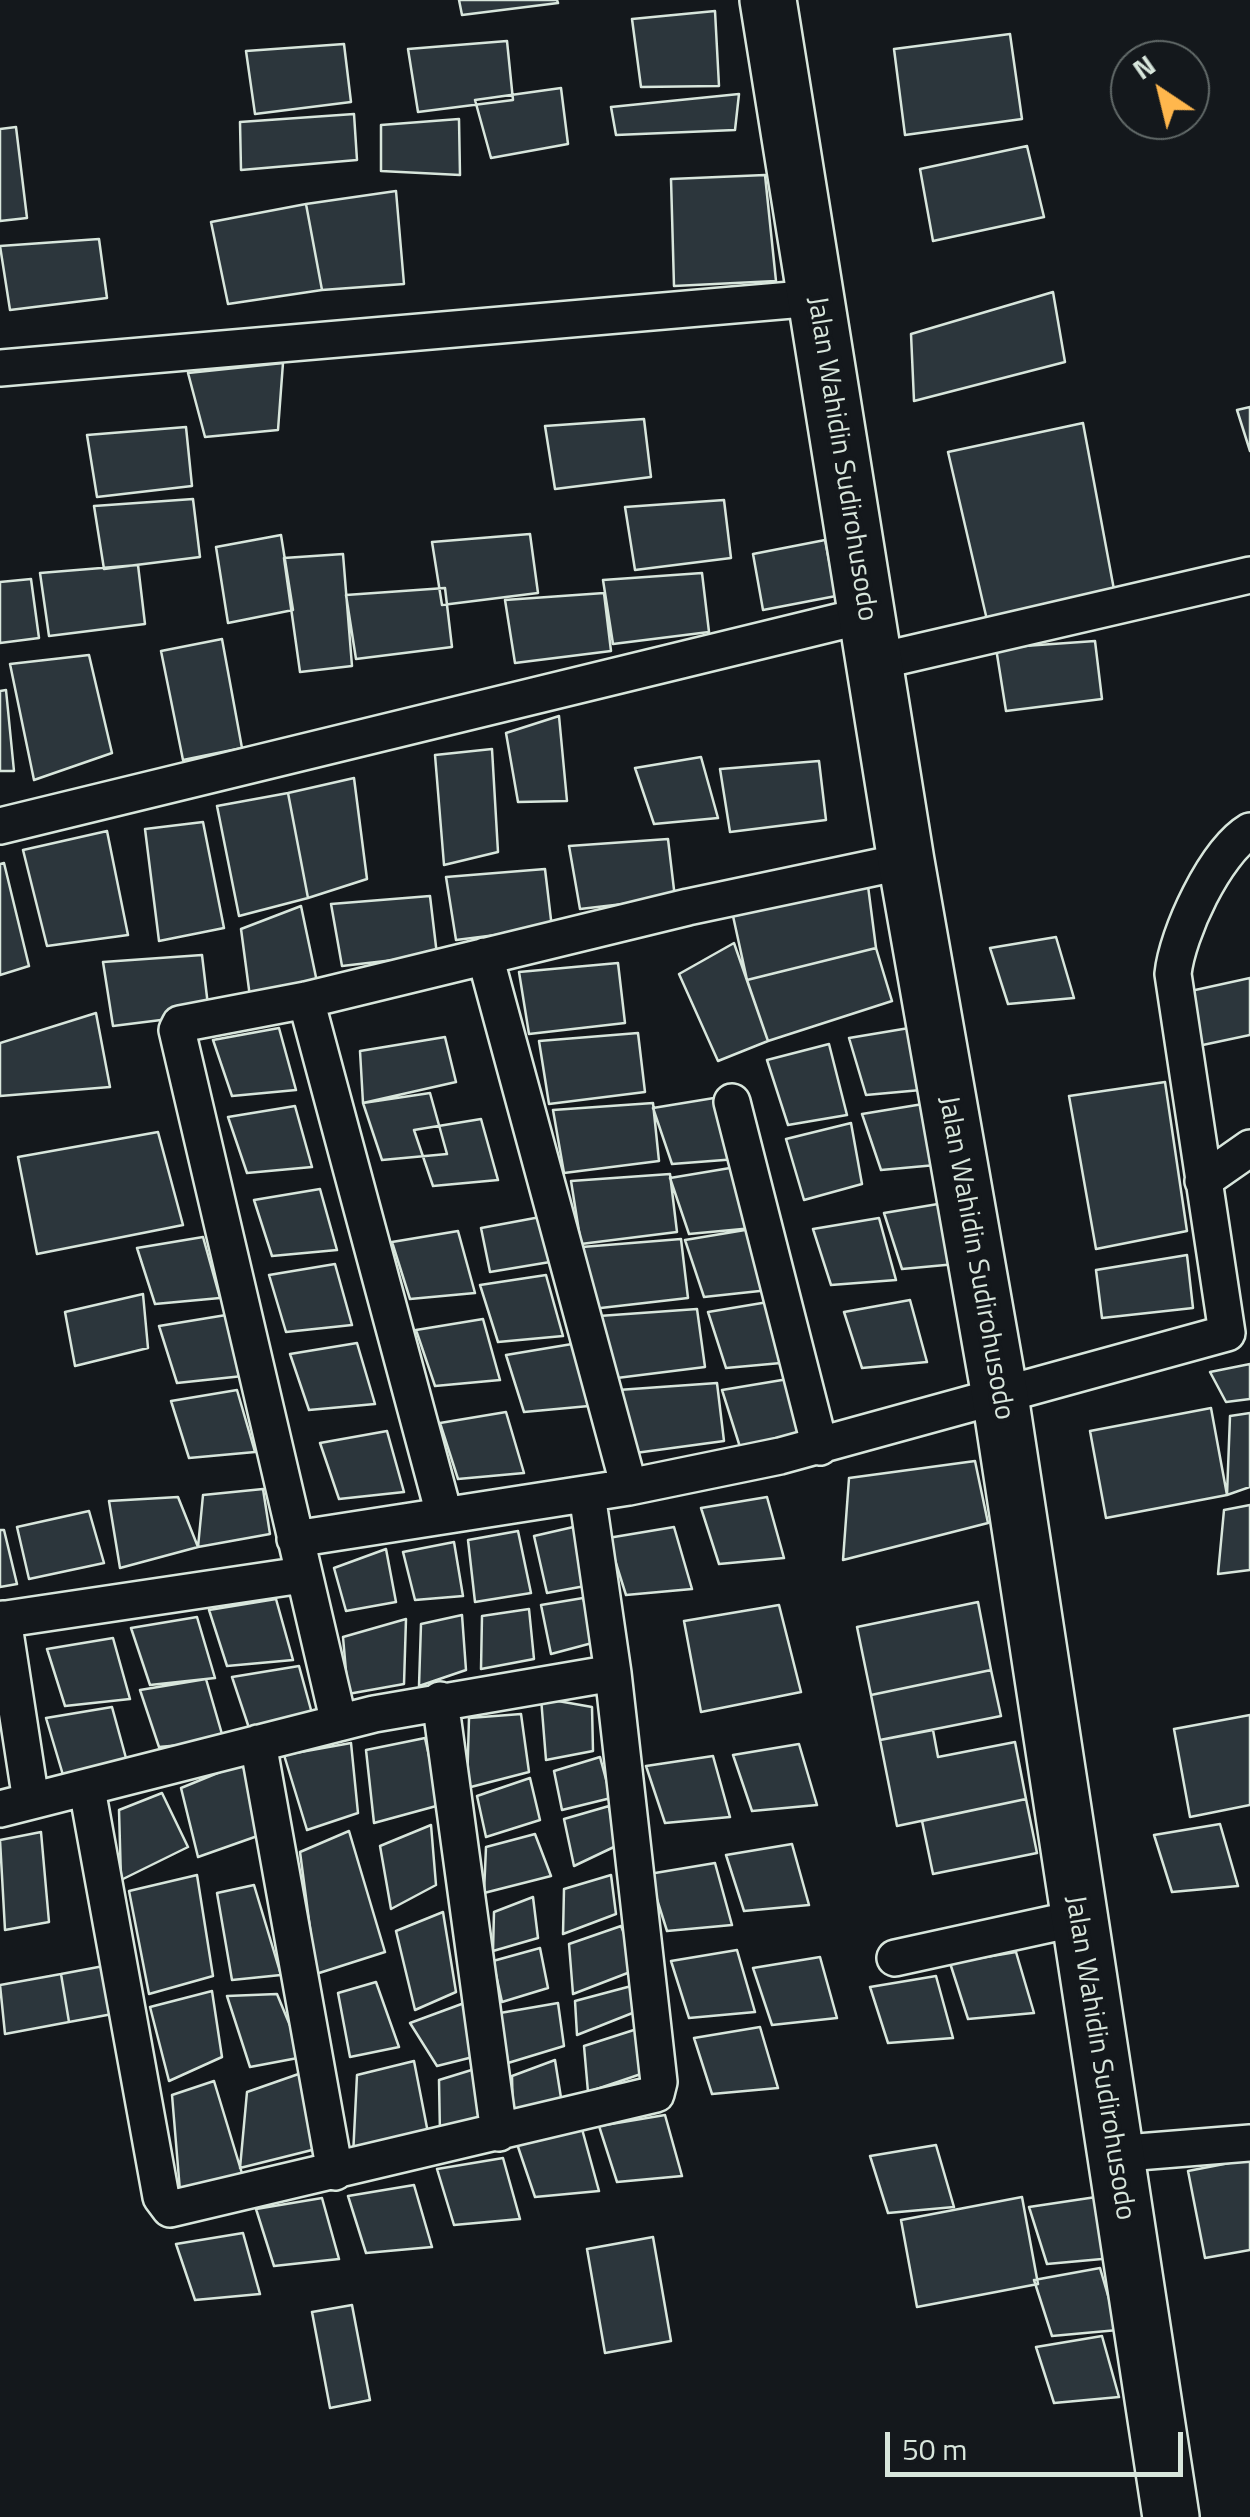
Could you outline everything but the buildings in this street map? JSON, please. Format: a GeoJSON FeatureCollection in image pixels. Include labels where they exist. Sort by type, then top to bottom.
{"type":"FeatureCollection","features":[{"type":"Feature","properties":{"kind":"highway","name":"Jalan Wahidin Sudirohusodo"},"geometry":{"type":"LineString","coordinates":[[768,0],[906,861],[1000,1396],[1171,2517]]}},
{"type":"Feature","properties":{"kind":"street"},"geometry":{"type":"LineString","coordinates":[[0,368],[815,298]]}},
{"type":"Feature","properties":{"kind":"street"},"geometry":{"type":"LineString","coordinates":[[0,826],[871,638],[1250,574]]}},
{"type":"Feature","properties":{"kind":"street"},"geometry":{"type":"LineString","coordinates":[[295,1539],[629,1488],[820,1447],[1238,1328],[1203,1181],[1173,974],[1174,959],[1224,854],[1250,831]]}},
{"type":"Feature","properties":{"kind":"street"},"geometry":{"type":"LineString","coordinates":[[339,1723],[177,1030],[182,1022],[306,1000],[906,861]]}},
{"type":"Feature","properties":{"kind":"street"},"geometry":{"type":"LineString","coordinates":[[485,956],[629,1488]]}},
{"type":"Feature","properties":{"kind":"street"},"geometry":{"type":"LineString","coordinates":[[306,1000],[444,1514]]}},
{"type":"Feature","properties":{"kind":"street"},"geometry":{"type":"LineString","coordinates":[[732,1102],[820,1447]]}},
{"type":"Feature","properties":{"kind":"street"},"geometry":{"type":"LineString","coordinates":[[1203,1181],[1250,1148]]}},
{"type":"Feature","properties":{"kind":"street"},"geometry":{"type":"LineString","coordinates":[[87,1789],[163,2201],[170,2209],[499,2133],[658,2091],[613,1674],[586,1494]]}},
{"type":"Feature","properties":{"kind":"street"},"geometry":{"type":"LineString","coordinates":[[302,1575],[1,1620],[16,1805],[440,1700],[613,1674]]}},
{"type":"Feature","properties":{"kind":"street"},"geometry":{"type":"LineString","coordinates":[[440,1700],[499,2133]]}},
{"type":"Feature","properties":{"kind":"street"},"geometry":{"type":"LineString","coordinates":[[258,1743],[336,2172]]}},
{"type":"Feature","properties":{"kind":"street"},"geometry":{"type":"LineString","coordinates":[[895,1958],[1078,1918]]}},
{"type":"Feature","properties":{"kind":"street"},"geometry":{"type":"LineString","coordinates":[[1113,2154],[1250,2143]]}}]}
